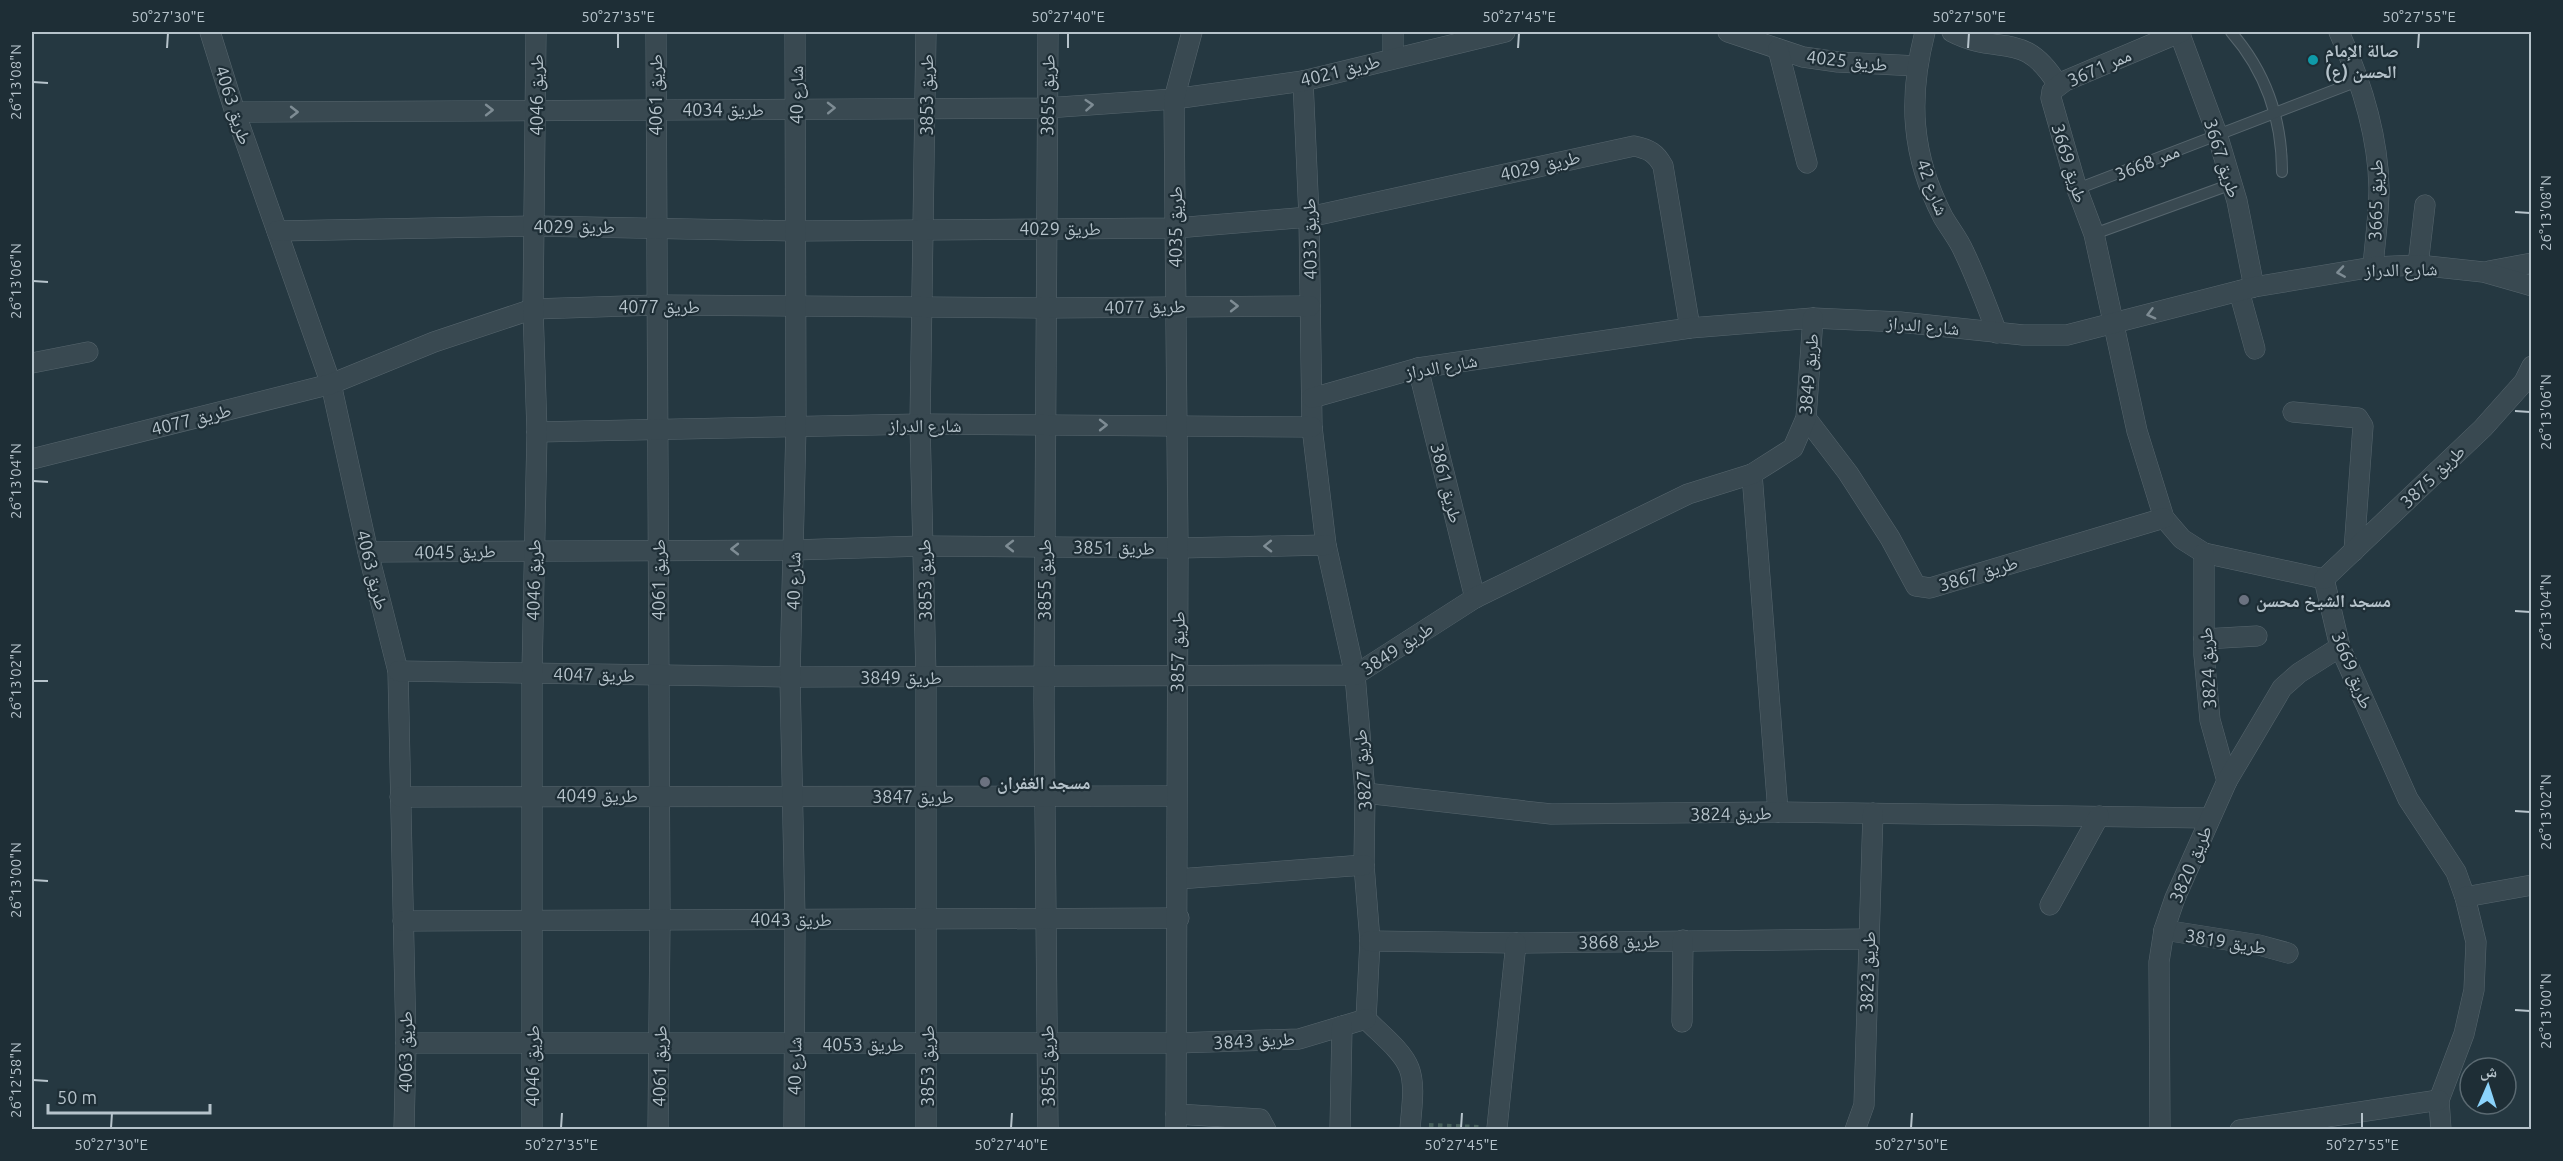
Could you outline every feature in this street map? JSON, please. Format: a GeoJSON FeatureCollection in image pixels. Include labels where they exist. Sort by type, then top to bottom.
{"type":"FeatureCollection","features":[{"type":"Feature","properties":{"kind":"street","name":"طريق 4063"},"geometry":{"type":"LineString","coordinates":[[210,32],[235,112],[332,384],[368,552],[398,671],[406,1043],[404,1130]]}},
{"type":"Feature","properties":{"kind":"street","name":"طريق 4046"},"geometry":{"type":"LineString","coordinates":[[532,1130],[534,920],[532,673],[537,432],[533,309],[536,32]]}},
{"type":"Feature","properties":{"kind":"street","name":"طريق 4061"},"geometry":{"type":"LineString","coordinates":[[656,32],[654,109],[658,226],[660,919],[658,1130]]}},
{"type":"Feature","properties":{"kind":"street","name":"شارع 40"},"geometry":{"type":"LineString","coordinates":[[794,1130],[794,796],[790,677],[796,426],[795,32]]}},
{"type":"Feature","properties":{"kind":"street","name":"طريق 3853"},"geometry":{"type":"LineString","coordinates":[[926,32],[927,107],[920,424],[926,677],[925,919],[928,1045],[926,1130]]}},
{"type":"Feature","properties":{"kind":"street","name":"طريق 3855"},"geometry":{"type":"LineString","coordinates":[[1048,32],[1044,545],[1048,1130]]}},
{"type":"Feature","properties":{"kind":"street","name":"طريق 4035"},"geometry":{"type":"LineString","coordinates":[[1177,426],[1174,99],[1191,32]]}},
{"type":"Feature","properties":{"kind":"street"},"geometry":{"type":"LineString","coordinates":[[1393,32],[1393,57]]}},
{"type":"Feature","properties":{"kind":"street","name":"طريق 4021"},"geometry":{"type":"LineString","coordinates":[[1174,99],[1304,81],[1393,57],[1504,32]]}},
{"type":"Feature","properties":{"kind":"street","name":"طريق 4025"},"geometry":{"type":"LineString","coordinates":[[1728,32],[1803,57],[1838,62],[1917,66]]}},
{"type":"Feature","properties":{"kind":"street","name":"شارع 42"},"geometry":{"type":"LineString","coordinates":[[1925,32],[1917,66],[1913,101],[1915,126],[1929,185],[1944,218],[1963,250],[1997,333]]}},
{"type":"Feature","properties":{"kind":"street"},"geometry":{"type":"LineString","coordinates":[[1952,32],[1969,40],[2016,46],[2027,51],[2046,66],[2055,88]]}},
{"type":"Feature","properties":{"kind":"street","name":"ممر 3671"},"geometry":{"type":"LineString","coordinates":[[2055,88],[2180,32]]}},
{"type":"Feature","properties":{"kind":"street","name":"طريق 3667"},"geometry":{"type":"LineString","coordinates":[[2180,32],[2217,134],[2232,184],[2255,349]]}},
{"type":"Feature","properties":{"kind":"street","name":"طريق 3665"},"geometry":{"type":"LineString","coordinates":[[2339,32],[2371,123],[2378,167],[2373,267]]}},
{"type":"Feature","properties":{"kind":"street","name":"طريق 4025"},"geometry":{"type":"LineString","coordinates":[[1778,49],[1807,163]]}},
{"type":"Feature","properties":{"kind":"street","name":"طريق 4033"},"geometry":{"type":"LineString","coordinates":[[1304,81],[1312,398]]}},
{"type":"Feature","properties":{"kind":"street","name":"طريق 3669"},"geometry":{"type":"LineString","coordinates":[[2055,88],[2051,98],[2077,189],[2094,234],[2137,431],[2164,518],[2182,539],[2204,553],[2324,579],[2340,647],[2408,799],[2456,872],[2476,942],[2474,990],[2464,1035],[2439,1100],[2441,1130]]}},
{"type":"Feature","properties":{"kind":"street","name":"طريق 4034"},"geometry":{"type":"LineString","coordinates":[[235,112],[1046,108],[1174,99]]}},
{"type":"Feature","properties":{"kind":"street","name":"طريق 4029"},"geometry":{"type":"LineString","coordinates":[[277,231],[535,225],[658,226],[796,231],[1176,228],[1309,217],[1621,147],[1648,149],[1658,156],[1663,166],[1690,328]]}},
{"type":"Feature","properties":{"kind":"street"},"geometry":{"type":"LineString","coordinates":[[2418,265],[2425,205]]}},
{"type":"Feature","properties":{"kind":"street"},"geometry":{"type":"LineString","coordinates":[[2483,272],[2532,263]]}},
{"type":"Feature","properties":{"kind":"street","name":"شارع الدراز"},"geometry":{"type":"LineString","coordinates":[[1312,398],[1418,368],[1690,328],[1813,318],[1900,322],[1997,333],[2067,335],[2246,289],[2373,267],[2418,265],[2483,272],[2532,286]]}},
{"type":"Feature","properties":{"kind":"street","name":"طريق 4077"},"geometry":{"type":"LineString","coordinates":[[32,459],[332,384],[434,342],[533,309],[657,305],[796,308],[1310,306]]}},
{"type":"Feature","properties":{"kind":"street","name":"طريق 3849"},"geometry":{"type":"LineString","coordinates":[[790,677],[1177,678],[1355,675],[1475,597],[1688,494],[1752,474],[1793,448],[1806,418],[1813,318]]}},
{"type":"Feature","properties":{"kind":"street"},"geometry":{"type":"LineString","coordinates":[[32,363],[88,352]]}},
{"type":"Feature","properties":{"kind":"street","name":"طريق 3875"},"geometry":{"type":"LineString","coordinates":[[2324,579],[2483,428],[2524,381],[2532,366]]}},
{"type":"Feature","properties":{"kind":"street","name":"طريق 3861"},"geometry":{"type":"LineString","coordinates":[[1418,368],[1475,597]]}},
{"type":"Feature","properties":{"kind":"street","name":"طريق 3827"},"geometry":{"type":"LineString","coordinates":[[1312,398],[1312,427],[1326,545],[1355,675],[1365,793],[1364,865],[1370,941],[1365,1019]]}},
{"type":"Feature","properties":{"kind":"street"},"geometry":{"type":"LineString","coordinates":[[2292,412],[2358,418],[2363,426],[2354,551]]}},
{"type":"Feature","properties":{"kind":"street","name":"طريق 3867"},"geometry":{"type":"LineString","coordinates":[[1806,418],[1848,473],[1890,538],[1916,586],[1930,588],[2164,518]]}},
{"type":"Feature","properties":{"kind":"street","name":"شارع الدراز"},"geometry":{"type":"LineString","coordinates":[[537,432],[920,424],[1312,427]]}},
{"type":"Feature","properties":{"kind":"street","name":"طريق 3857"},"geometry":{"type":"LineString","coordinates":[[1176,1122],[1179,918],[1176,796],[1177,426]]}},
{"type":"Feature","properties":{"kind":"street"},"geometry":{"type":"LineString","coordinates":[[1752,474],[1778,812]]}},
{"type":"Feature","properties":{"kind":"street","name":"طريق 3851"},"geometry":{"type":"LineString","coordinates":[[793,550],[923,546],[1044,545],[1178,548],[1326,545]]}},
{"type":"Feature","properties":{"kind":"street","name":"طريق 4045"},"geometry":{"type":"LineString","coordinates":[[368,552],[793,550]]}},
{"type":"Feature","properties":{"kind":"street","name":"طريق 3824"},"geometry":{"type":"LineString","coordinates":[[2204,553],[2204,639],[2210,720],[2228,781]]}},
{"type":"Feature","properties":{"kind":"street"},"geometry":{"type":"LineString","coordinates":[[2204,639],[2257,636]]}},
{"type":"Feature","properties":{"kind":"street","name":"طريق 3820"},"geometry":{"type":"LineString","coordinates":[[2160,1130],[2159,962],[2164,930],[2209,819],[2228,781],[2282,688],[2299,673],[2340,647]]}},
{"type":"Feature","properties":{"kind":"street","name":"طريق 4047"},"geometry":{"type":"LineString","coordinates":[[398,671],[790,677]]}},
{"type":"Feature","properties":{"kind":"street","name":"طريق 3824"},"geometry":{"type":"LineString","coordinates":[[1365,793],[1551,814],[1778,812],[2209,819]]}},
{"type":"Feature","properties":{"kind":"street","name":"طريق 4049"},"geometry":{"type":"LineString","coordinates":[[400,797],[794,796]]}},
{"type":"Feature","properties":{"kind":"street","name":"طريق 3847"},"geometry":{"type":"LineString","coordinates":[[794,796],[1176,796]]}},
{"type":"Feature","properties":{"kind":"street","name":"طريق 3823"},"geometry":{"type":"LineString","coordinates":[[1855,1130],[1864,1105],[1873,813]]}},
{"type":"Feature","properties":{"kind":"street"},"geometry":{"type":"LineString","coordinates":[[2049,905],[2099,816]]}},
{"type":"Feature","properties":{"kind":"street"},"geometry":{"type":"LineString","coordinates":[[1178,879],[1364,865]]}},
{"type":"Feature","properties":{"kind":"street"},"geometry":{"type":"LineString","coordinates":[[2465,897],[2532,885]]}},
{"type":"Feature","properties":{"kind":"street","name":"طريق 4043"},"geometry":{"type":"LineString","coordinates":[[403,921],[1179,918]]}},
{"type":"Feature","properties":{"kind":"street","name":"طريق 3819"},"geometry":{"type":"LineString","coordinates":[[2164,930],[2259,945],[2288,953]]}},
{"type":"Feature","properties":{"kind":"street","name":"طريق 3868"},"geometry":{"type":"LineString","coordinates":[[1370,941],[1516,943],[1868,939]]}},
{"type":"Feature","properties":{"kind":"street"},"geometry":{"type":"LineString","coordinates":[[1682,1022],[1683,940]]}},
{"type":"Feature","properties":{"kind":"street"},"geometry":{"type":"LineString","coordinates":[[1497,1128],[1516,943]]}},
{"type":"Feature","properties":{"kind":"street"},"geometry":{"type":"LineString","coordinates":[[1365,1019],[1403,1058],[1409,1068],[1412,1079],[1410,1127]]}},
{"type":"Feature","properties":{"kind":"street","name":"طريق 3843"},"geometry":{"type":"LineString","coordinates":[[1176,1043],[1299,1039],[1365,1019]]}},
{"type":"Feature","properties":{"kind":"street"},"geometry":{"type":"LineString","coordinates":[[1340,1130],[1342,1026]]}},
{"type":"Feature","properties":{"kind":"street","name":"طريق 4053"},"geometry":{"type":"LineString","coordinates":[[406,1043],[928,1045],[1176,1043]]}},
{"type":"Feature","properties":{"kind":"street"},"geometry":{"type":"LineString","coordinates":[[2240,1130],[2439,1100]]}},
{"type":"Feature","properties":{"kind":"street"},"geometry":{"type":"LineString","coordinates":[[1176,1122],[1264,1125]]}},
{"type":"Feature","properties":{"kind":"lane"},"geometry":{"type":"LineString","coordinates":[[2231,32],[2258,69],[2276,112],[2281,141],[2282,172]]}},
{"type":"Feature","properties":{"kind":"lane","name":"ممر 3668"},"geometry":{"type":"LineString","coordinates":[[2077,189],[2358,81]]}},
{"type":"Feature","properties":{"kind":"lane"},"geometry":{"type":"LineString","coordinates":[[2094,234],[2232,184]]}},
{"type":"Feature","properties":{"kind":"path"},"geometry":{"type":"LineString","coordinates":[[1410,1127],[1497,1128]]}},
{"type":"Feature","properties":{"kind":"place","name":"صالة الإمام الحسن (ع)"},"geometry":{"type":"Point","coordinates":[2313,60]}},
{"type":"Feature","properties":{"kind":"place","name":"مسجد الشيخ محسن"},"geometry":{"type":"Point","coordinates":[2244,600]}},
{"type":"Feature","properties":{"kind":"place","name":"مسجد الغفران"},"geometry":{"type":"Point","coordinates":[985,782]}}]}
